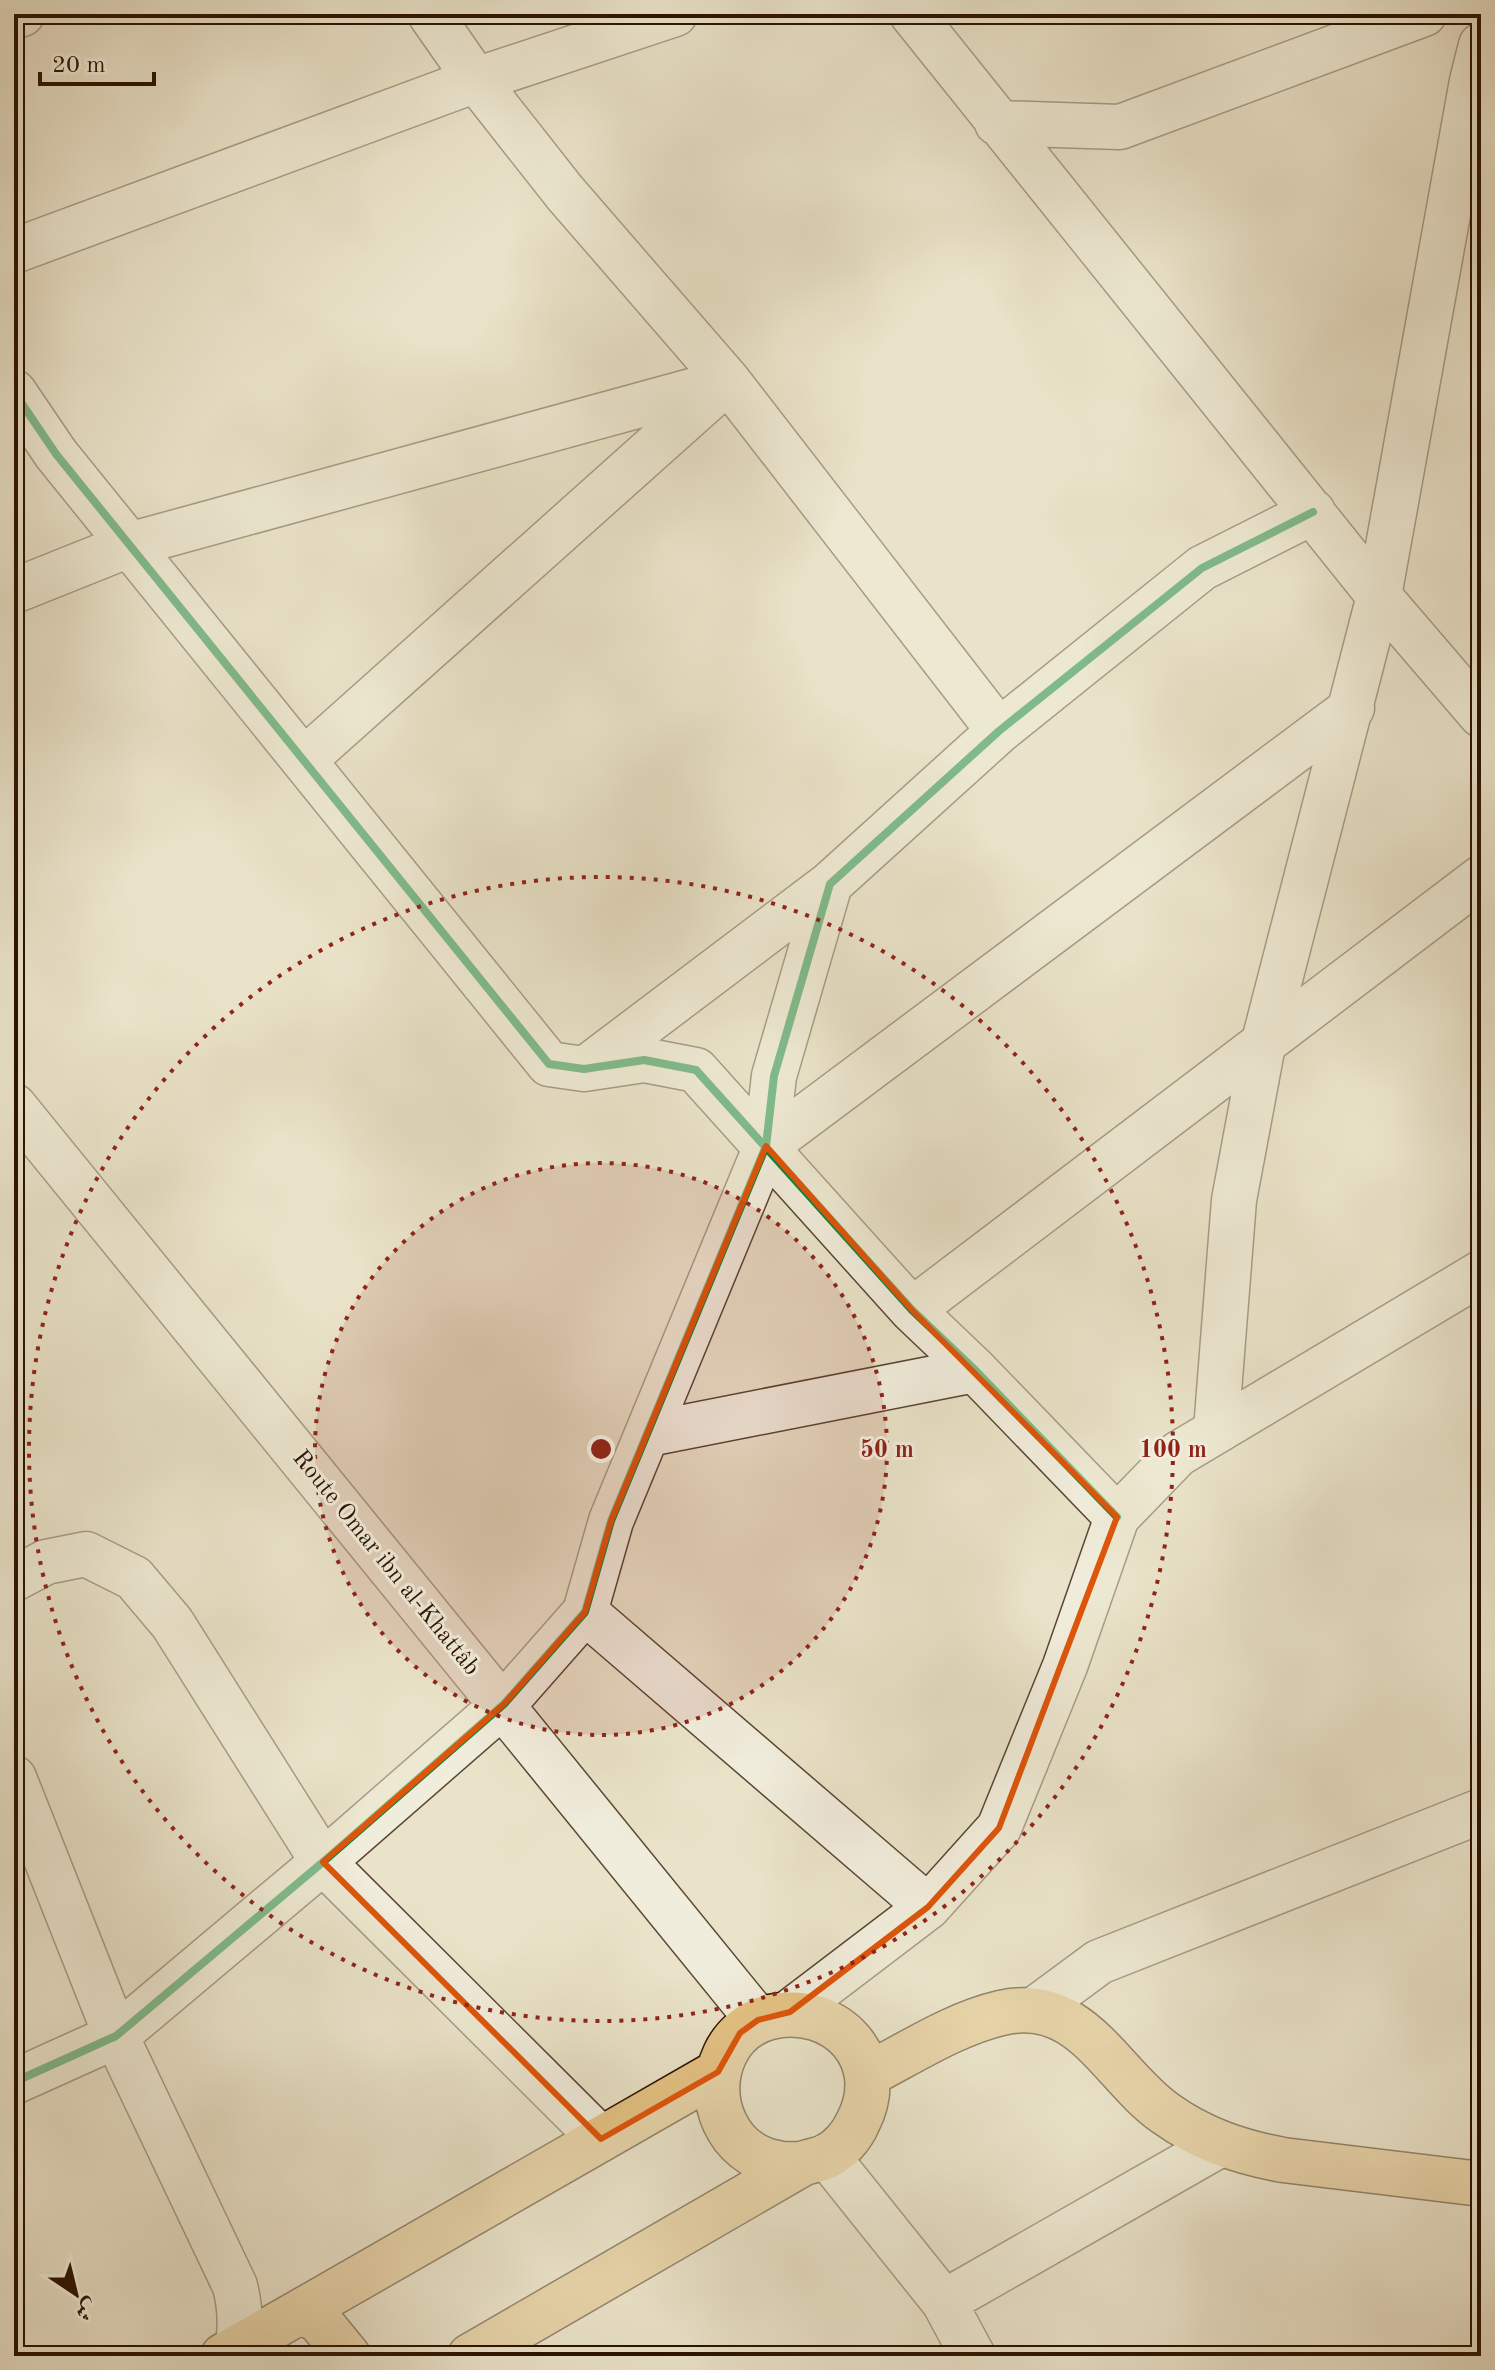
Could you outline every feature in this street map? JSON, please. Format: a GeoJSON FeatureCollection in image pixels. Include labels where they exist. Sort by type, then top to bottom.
{"type":"FeatureCollection","features":[{"type":"Feature","properties":{"kind":"main road"},"geometry":{"type":"LineString","coordinates":[[867,2075],[972,2022],[1003,2012],[1034,2010],[1067,2021],[1092,2039],[1161,2110],[1190,2130],[1221,2144],[1252,2155],[1283,2160],[1481,2184]]}},
{"type":"Feature","properties":{"kind":"main road"},"geometry":{"type":"LineString","coordinates":[[470,2356],[814,2160],[852,2136],[866,2107],[867,2075],[858,2050],[841,2030],[817,2016],[774,2016],[740,2033],[726,2051],[718,2072],[716,2096],[722,2120],[736,2140],[755,2155],[777,2163],[814,2160]]}},
{"type":"Feature","properties":{"kind":"main road"},"geometry":{"type":"LineString","coordinates":[[232,2353],[718,2072]]}},
{"type":"Feature","properties":{"kind":"main road"},"geometry":{"type":"LineString","coordinates":[[303,2310],[321,2323],[348,2356]]}},
{"type":"Feature","properties":{"kind":"street"},"geometry":{"type":"LineString","coordinates":[[14,17],[22,14]]}},
{"type":"Feature","properties":{"kind":"street"},"geometry":{"type":"LineString","coordinates":[[430,14],[476,80],[565,193],[728,381],[999,731]]}},
{"type":"Feature","properties":{"kind":"street"},"geometry":{"type":"LineString","coordinates":[[14,251],[476,80],[675,14]]}},
{"type":"Feature","properties":{"kind":"street"},"geometry":{"type":"LineString","coordinates":[[912,14],[1379,596],[1481,715]]}},
{"type":"Feature","properties":{"kind":"street"},"geometry":{"type":"LineString","coordinates":[[997,123],[1120,127],[1424,14]]}},
{"type":"Feature","properties":{"kind":"street"},"geometry":{"type":"LineString","coordinates":[[1216,1430],[1234,1200],[1263,1045],[1379,596],[1478,70]]}},
{"type":"Feature","properties":{"kind":"street"},"geometry":{"type":"LineString","coordinates":[[14,591],[129,545],[728,381]]}},
{"type":"Feature","properties":{"kind":"street"},"geometry":{"type":"LineString","coordinates":[[304,760],[728,381]]}},
{"type":"Feature","properties":{"kind":"street"},"geometry":{"type":"LineString","coordinates":[[14,392],[56,454],[549,1064],[584,1069],[644,1060],[696,1070],[912,1310],[975,1370],[1117,1517]]}},
{"type":"Feature","properties":{"kind":"street"},"geometry":{"type":"LineString","coordinates":[[584,1069],[830,884],[999,731],[1202,568],[1313,512]]}},
{"type":"Feature","properties":{"kind":"street"},"geometry":{"type":"LineString","coordinates":[[766,1146],[1352,708]]}},
{"type":"Feature","properties":{"kind":"street"},"geometry":{"type":"LineString","coordinates":[[912,1310],[1481,878]]}},
{"type":"Feature","properties":{"kind":"street"},"geometry":{"type":"LineString","coordinates":[[14,2082],[116,2036],[504,1704],[585,1612],[611,1521],[766,1146],[774,1076],[830,884]]}},
{"type":"Feature","properties":{"kind":"street","name":"Route Omar ibn al-Khattâb"},"geometry":{"type":"LineString","coordinates":[[14,1106],[504,1704],[774,2016]]}},
{"type":"Feature","properties":{"kind":"street"},"geometry":{"type":"LineString","coordinates":[[774,2016],[928,1907],[999,1828],[1065,1666],[1117,1517],[1178,1454],[1481,1273]]}},
{"type":"Feature","properties":{"kind":"street"},"geometry":{"type":"LineString","coordinates":[[649,1434],[975,1370]]}},
{"type":"Feature","properties":{"kind":"street"},"geometry":{"type":"LineString","coordinates":[[14,1579],[46,1562],[86,1554],[134,1578],[172,1623],[323,1862],[601,2139]]}},
{"type":"Feature","properties":{"kind":"street"},"geometry":{"type":"LineString","coordinates":[[585,1612],[928,1907]]}},
{"type":"Feature","properties":{"kind":"street"},"geometry":{"type":"LineString","coordinates":[[14,1778],[116,2036],[235,2286],[240,2306],[232,2353]]}},
{"type":"Feature","properties":{"kind":"street"},"geometry":{"type":"LineString","coordinates":[[1034,2010],[1099,1962],[1481,1811]]}},
{"type":"Feature","properties":{"kind":"street"},"geometry":{"type":"LineString","coordinates":[[944,2302],[1221,2144]]}},
{"type":"Feature","properties":{"kind":"street"},"geometry":{"type":"LineString","coordinates":[[814,2160],[944,2302],[973,2356]]}},
{"type":"Feature","properties":{"kind":"highlighted area"},"geometry":{"type":"Polygon","coordinates":[[[766,1146],[912,1310],[1117,1517],[999,1828],[928,1907],[790,2012],[758,2020],[740,2033],[718,2072],[601,2139],[323,1862],[504,1704],[585,1612],[611,1521],[766,1146]]]}},
{"type":"Feature","properties":{"kind":"cycle path"},"geometry":{"type":"LineString","coordinates":[[14,392],[56,454],[549,1064],[584,1069],[644,1060],[696,1070],[912,1310],[975,1370],[1117,1517]]}},
{"type":"Feature","properties":{"kind":"cycle path"},"geometry":{"type":"LineString","coordinates":[[14,2082],[116,2036],[504,1704],[585,1612],[611,1521],[766,1146],[774,1076],[830,884],[999,731],[1202,568],[1313,512]]}}]}
